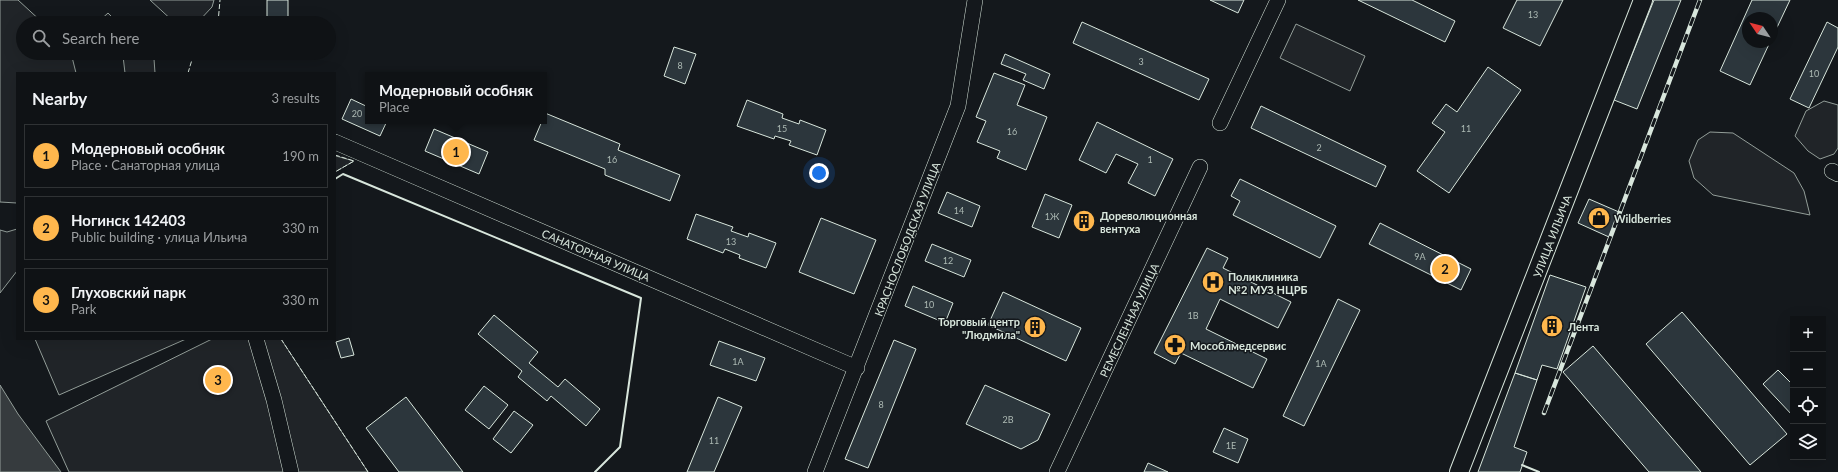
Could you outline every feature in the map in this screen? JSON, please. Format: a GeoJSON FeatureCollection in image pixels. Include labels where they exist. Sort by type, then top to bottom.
{"type":"FeatureCollection","features":[{"type":"Feature","properties":{"kind":"main road","name":"УЛИЦА ИЛЬИЧА"},"geometry":{"type":"LineString","coordinates":[[1459,472],[1643,0]]}},
{"type":"Feature","properties":{"kind":"street","name":"КРАСНОСЛОБОДСКАЯ УЛИЦА"},"geometry":{"type":"LineString","coordinates":[[815,472],[857,368],[958,106],[975,0]]}},
{"type":"Feature","properties":{"kind":"street"},"geometry":{"type":"LineString","coordinates":[[1220,123],[1278,0]]}},
{"type":"Feature","properties":{"kind":"street","name":"САНАТОРНАЯ УЛИЦА"},"geometry":{"type":"LineString","coordinates":[[336,142],[857,368]]}},
{"type":"Feature","properties":{"kind":"street","name":"РЕМЕСЛЕННАЯ УЛИЦА"},"geometry":{"type":"LineString","coordinates":[[1057,472],[1200,167]]}},
{"type":"Feature","properties":{"kind":"street"},"geometry":{"type":"LineString","coordinates":[[256,340],[274,400],[291,472]]}},
{"type":"Feature","properties":{"kind":"shaded area"},"geometry":{"type":"Polygon","coordinates":[[[0,0],[18,0],[35,16],[16,16],[16,60],[73,60],[76,72],[16,72],[16,203],[0,202],[0,0]]]}},
{"type":"Feature","properties":{"kind":"shaded area"},"geometry":{"type":"Polygon","coordinates":[[[150,0],[214,0],[212,7],[204,16],[167,16],[150,0]]]}},
{"type":"Feature","properties":{"kind":"shaded area"},"geometry":{"type":"Polygon","coordinates":[[[1296,24],[1365,56],[1350,91],[1280,58],[1296,24]]]}},
{"type":"Feature","properties":{"kind":"shaded area"},"geometry":{"type":"Polygon","coordinates":[[[123,60],[154,60],[155,72],[125,72],[123,60]]]}},
{"type":"Feature","properties":{"kind":"shaded area"},"geometry":{"type":"Polygon","coordinates":[[[1824,101],[1838,105],[1838,148],[1834,154],[1820,159],[1808,151],[1795,136],[1806,111],[1824,101]]]}},
{"type":"Feature","properties":{"kind":"shaded area"},"geometry":{"type":"Polygon","coordinates":[[[1710,132],[1733,133],[1794,173],[1804,191],[1810,215],[1713,195],[1694,178],[1689,161],[1698,140],[1710,132]]]}},
{"type":"Feature","properties":{"kind":"shaded area"},"geometry":{"type":"Polygon","coordinates":[[[336,156],[354,161],[336,171],[336,156]]]}},
{"type":"Feature","properties":{"kind":"shaded area"},"geometry":{"type":"Polygon","coordinates":[[[16,229],[16,272],[0,293],[0,230],[7,232],[16,229]]]}},
{"type":"Feature","properties":{"kind":"shaded area"},"geometry":{"type":"Polygon","coordinates":[[[35,340],[184,340],[59,395],[35,340]]]}},
{"type":"Feature","properties":{"kind":"shaded area"},"geometry":{"type":"Polygon","coordinates":[[[210,340],[282,340],[368,472],[69,472],[46,421],[210,340]]]}},
{"type":"Feature","properties":{"kind":"shaded area"},"geometry":{"type":"Polygon","coordinates":[[[0,385],[18,414],[61,472],[0,472],[0,385]]]}},
{"type":"Feature","properties":{"kind":"building"},"geometry":{"type":"Polygon","coordinates":[[[267,0],[288,0],[288,16],[267,16],[267,0]]]}},
{"type":"Feature","properties":{"kind":"building"},"geometry":{"type":"Polygon","coordinates":[[[1210,0],[1244,0],[1238,13],[1210,0]]]}},
{"type":"Feature","properties":{"kind":"building"},"geometry":{"type":"Polygon","coordinates":[[[1358,0],[1412,0],[1455,21],[1445,42],[1358,0]]]}},
{"type":"Feature","properties":{"kind":"building"},"geometry":{"type":"Polygon","coordinates":[[[1517,0],[1563,0],[1540,46],[1503,28],[1517,0]]]}},
{"type":"Feature","properties":{"kind":"building"},"geometry":{"type":"Polygon","coordinates":[[[1654,0],[1681,0],[1637,109],[1614,100],[1654,0]]]}},
{"type":"Feature","properties":{"kind":"building"},"geometry":{"type":"Polygon","coordinates":[[[1752,0],[1790,0],[1778,25],[1778,12],[1747,12],[1752,0]]]}},
{"type":"Feature","properties":{"kind":"building"},"geometry":{"type":"Polygon","coordinates":[[[1082,22],[1209,79],[1199,100],[1073,43],[1082,22]]]}},
{"type":"Feature","properties":{"kind":"building"},"geometry":{"type":"Polygon","coordinates":[[[1742,22],[1742,48],[1767,48],[1750,85],[1720,71],[1742,22]]]}},
{"type":"Feature","properties":{"kind":"building"},"geometry":{"type":"Polygon","coordinates":[[[1827,22],[1838,28],[1838,47],[1809,108],[1790,99],[1827,22]]]}},
{"type":"Feature","properties":{"kind":"building"},"geometry":{"type":"Polygon","coordinates":[[[674,47],[696,54],[685,84],[664,76],[674,47]]]}},
{"type":"Feature","properties":{"kind":"building"},"geometry":{"type":"Polygon","coordinates":[[[1005,54],[1050,74],[1044,89],[1023,80],[1026,74],[1001,64],[1005,54]]]}},
{"type":"Feature","properties":{"kind":"building"},"geometry":{"type":"Polygon","coordinates":[[[1488,67],[1521,90],[1449,193],[1417,171],[1445,132],[1432,123],[1446,104],[1457,112],[1488,67]]]}},
{"type":"Feature","properties":{"kind":"building"},"geometry":{"type":"Polygon","coordinates":[[[994,73],[1025,85],[1017,105],[1047,117],[1026,170],[997,158],[1000,151],[977,142],[986,121],[976,117],[994,73]]]}},
{"type":"Feature","properties":{"kind":"building"},"geometry":{"type":"Polygon","coordinates":[[[351,99],[365,106],[365,124],[386,124],[380,136],[342,119],[351,99]]]}},
{"type":"Feature","properties":{"kind":"building"},"geometry":{"type":"Polygon","coordinates":[[[747,100],[783,114],[782,118],[799,124],[800,120],[826,130],[817,155],[789,145],[791,141],[775,136],[774,139],[737,126],[747,100]]]}},
{"type":"Feature","properties":{"kind":"building"},"geometry":{"type":"Polygon","coordinates":[[[1261,106],[1386,166],[1376,187],[1251,128],[1261,106]]]}},
{"type":"Feature","properties":{"kind":"building"},"geometry":{"type":"Polygon","coordinates":[[[547,114],[620,144],[618,150],[680,175],[670,201],[605,175],[605,169],[534,140],[541,124],[547,124],[547,114]]]}},
{"type":"Feature","properties":{"kind":"building"},"geometry":{"type":"Polygon","coordinates":[[[1097,122],[1173,159],[1155,196],[1128,183],[1138,164],[1116,154],[1106,173],[1079,160],[1097,122]]]}},
{"type":"Feature","properties":{"kind":"building"},"geometry":{"type":"Polygon","coordinates":[[[434,129],[488,152],[479,174],[425,151],[434,129]]]}},
{"type":"Feature","properties":{"kind":"building"},"geometry":{"type":"Polygon","coordinates":[[[1240,179],[1336,226],[1320,258],[1233,215],[1240,201],[1231,196],[1240,179]]]}},
{"type":"Feature","properties":{"kind":"building"},"geometry":{"type":"Polygon","coordinates":[[[947,192],[980,206],[972,227],[938,213],[947,192]]]}},
{"type":"Feature","properties":{"kind":"building"},"geometry":{"type":"Polygon","coordinates":[[[1045,194],[1072,205],[1059,238],[1032,227],[1045,194]]]}},
{"type":"Feature","properties":{"kind":"building","name":"Wildberries"},"geometry":{"type":"Polygon","coordinates":[[[1589,199],[1619,212],[1609,237],[1578,223],[1589,199]]]}},
{"type":"Feature","properties":{"kind":"building","name":"Дореволюционная вентуха"},"geometry":{"type":"Polygon","coordinates":[[[1080,212],[1092,217],[1088,229],[1076,224],[1080,212]]]}},
{"type":"Feature","properties":{"kind":"building"},"geometry":{"type":"Polygon","coordinates":[[[696,214],[733,227],[731,231],[748,237],[749,233],[776,243],[766,268],[739,258],[740,255],[725,249],[723,253],[687,239],[696,214]]]}},
{"type":"Feature","properties":{"kind":"building"},"geometry":{"type":"Polygon","coordinates":[[[821,218],[876,240],[854,294],[799,272],[821,218]]]}},
{"type":"Feature","properties":{"kind":"building"},"geometry":{"type":"Polygon","coordinates":[[[1380,223],[1471,269],[1461,290],[1369,244],[1380,223]]]}},
{"type":"Feature","properties":{"kind":"building"},"geometry":{"type":"Polygon","coordinates":[[[932,244],[971,260],[964,277],[925,261],[932,244]]]}},
{"type":"Feature","properties":{"kind":"building"},"geometry":{"type":"Polygon","coordinates":[[[1207,248],[1228,258],[1223,268],[1291,302],[1278,328],[1220,299],[1206,329],[1267,359],[1253,388],[1181,353],[1175,364],[1154,353],[1207,248]]]}},
{"type":"Feature","properties":{"kind":"building","name":"Лента"},"geometry":{"type":"Polygon","coordinates":[[[1550,275],[1586,287],[1557,369],[1542,365],[1537,380],[1515,373],[1550,275]]]}},
{"type":"Feature","properties":{"kind":"building"},"geometry":{"type":"Polygon","coordinates":[[[913,286],[953,303],[945,323],[905,306],[913,286]]]}},
{"type":"Feature","properties":{"kind":"building","name":"Торговый центр \"Людмила\""},"geometry":{"type":"Polygon","coordinates":[[[1003,292],[1081,328],[1066,361],[988,325],[1003,292]]]}},
{"type":"Feature","properties":{"kind":"building"},"geometry":{"type":"Polygon","coordinates":[[[1338,299],[1360,310],[1304,426],[1283,416],[1338,299]]]}},
{"type":"Feature","properties":{"kind":"building"},"geometry":{"type":"Polygon","coordinates":[[[1682,312],[1787,434],[1750,465],[1646,344],[1682,312]]]}},
{"type":"Feature","properties":{"kind":"building"},"geometry":{"type":"Polygon","coordinates":[[[494,315],[538,352],[529,363],[558,387],[565,379],[600,409],[586,426],[551,396],[547,401],[518,377],[522,371],[478,334],[494,315]]]}},
{"type":"Feature","properties":{"kind":"building"},"geometry":{"type":"Polygon","coordinates":[[[349,338],[354,355],[341,358],[336,342],[349,338]]]}},
{"type":"Feature","properties":{"kind":"building"},"geometry":{"type":"Polygon","coordinates":[[[894,340],[916,349],[868,468],[845,459],[894,340]]]}},
{"type":"Feature","properties":{"kind":"building"},"geometry":{"type":"Polygon","coordinates":[[[719,341],[765,358],[756,381],[710,365],[719,341]]]}},
{"type":"Feature","properties":{"kind":"building"},"geometry":{"type":"Polygon","coordinates":[[[1593,346],[1701,472],[1649,472],[1563,372],[1593,346]]]}},
{"type":"Feature","properties":{"kind":"building"},"geometry":{"type":"Polygon","coordinates":[[[1778,370],[1790,382],[1790,413],[1763,384],[1778,370]]]}},
{"type":"Feature","properties":{"kind":"building"},"geometry":{"type":"Polygon","coordinates":[[[1515,373],[1537,380],[1514,447],[1527,452],[1520,472],[1478,472],[1515,373]]]}},
{"type":"Feature","properties":{"kind":"building"},"geometry":{"type":"Polygon","coordinates":[[[985,385],[1050,414],[1038,440],[1021,449],[966,424],[985,385]]]}},
{"type":"Feature","properties":{"kind":"building"},"geometry":{"type":"Polygon","coordinates":[[[484,386],[508,405],[489,429],[465,410],[484,386]]]}},
{"type":"Feature","properties":{"kind":"building"},"geometry":{"type":"Polygon","coordinates":[[[406,397],[463,472],[399,472],[366,428],[406,397]]]}},
{"type":"Feature","properties":{"kind":"building"},"geometry":{"type":"Polygon","coordinates":[[[718,397],[742,407],[714,472],[687,472],[718,397]]]}},
{"type":"Feature","properties":{"kind":"building"},"geometry":{"type":"Polygon","coordinates":[[[514,411],[533,425],[511,453],[493,439],[514,411]]]}},
{"type":"Feature","properties":{"kind":"building"},"geometry":{"type":"Polygon","coordinates":[[[1224,428],[1248,439],[1238,463],[1213,452],[1224,428]]]}},
{"type":"Feature","properties":{"kind":"building"},"geometry":{"type":"Polygon","coordinates":[[[1148,463],[1168,472],[1144,472],[1148,463]]]}},
{"type":"Feature","properties":{"kind":"railway"},"geometry":{"type":"LineString","coordinates":[[1544,413],[1700,0]]}},
{"type":"Feature","properties":{"kind":"fence"},"geometry":{"type":"LineString","coordinates":[[219,16],[220,0]]}},
{"type":"Feature","properties":{"kind":"fence"},"geometry":{"type":"LineString","coordinates":[[188,72],[192,60]]}},
{"type":"Feature","properties":{"kind":"fence"},"geometry":{"type":"LineString","coordinates":[[336,155],[354,161],[336,171]]}},
{"type":"Feature","properties":{"kind":"fence"},"geometry":{"type":"LineString","coordinates":[[282,340],[368,472]]}},
{"type":"Feature","properties":{"kind":"wall"},"geometry":{"type":"LineString","coordinates":[[336,178],[343,174],[641,298],[620,447],[595,472]]}},
{"type":"Feature","properties":{"kind":"wall"},"geometry":{"type":"LineString","coordinates":[[1522,465],[1539,472]]}},
{"type":"Feature","properties":{"kind":"place","name":"Модерновый особняк"},"geometry":{"type":"Point","coordinates":[456,152]}},
{"type":"Feature","properties":{"kind":"place","name":"Wildberries"},"geometry":{"type":"Point","coordinates":[1599,218]}},
{"type":"Feature","properties":{"kind":"place","name":"Дореволюционная вентуха"},"geometry":{"type":"Point","coordinates":[1084,221]}},
{"type":"Feature","properties":{"kind":"place","name":"Ногинск 142403"},"geometry":{"type":"Point","coordinates":[1445,269]}},
{"type":"Feature","properties":{"kind":"place","name":"Поликлиника №2 МУЗ НЦРБ"},"geometry":{"type":"Point","coordinates":[1213,282]}},
{"type":"Feature","properties":{"kind":"place","name":"Лента"},"geometry":{"type":"Point","coordinates":[1552,326]}},
{"type":"Feature","properties":{"kind":"place","name":"Торговый центр \"Людмила\""},"geometry":{"type":"Point","coordinates":[1035,327]}},
{"type":"Feature","properties":{"kind":"place","name":"Мособлмедсервис"},"geometry":{"type":"Point","coordinates":[1175,345]}},
{"type":"Feature","properties":{"kind":"place","name":"Глуховский парк"},"geometry":{"type":"Point","coordinates":[218,380]}}]}
